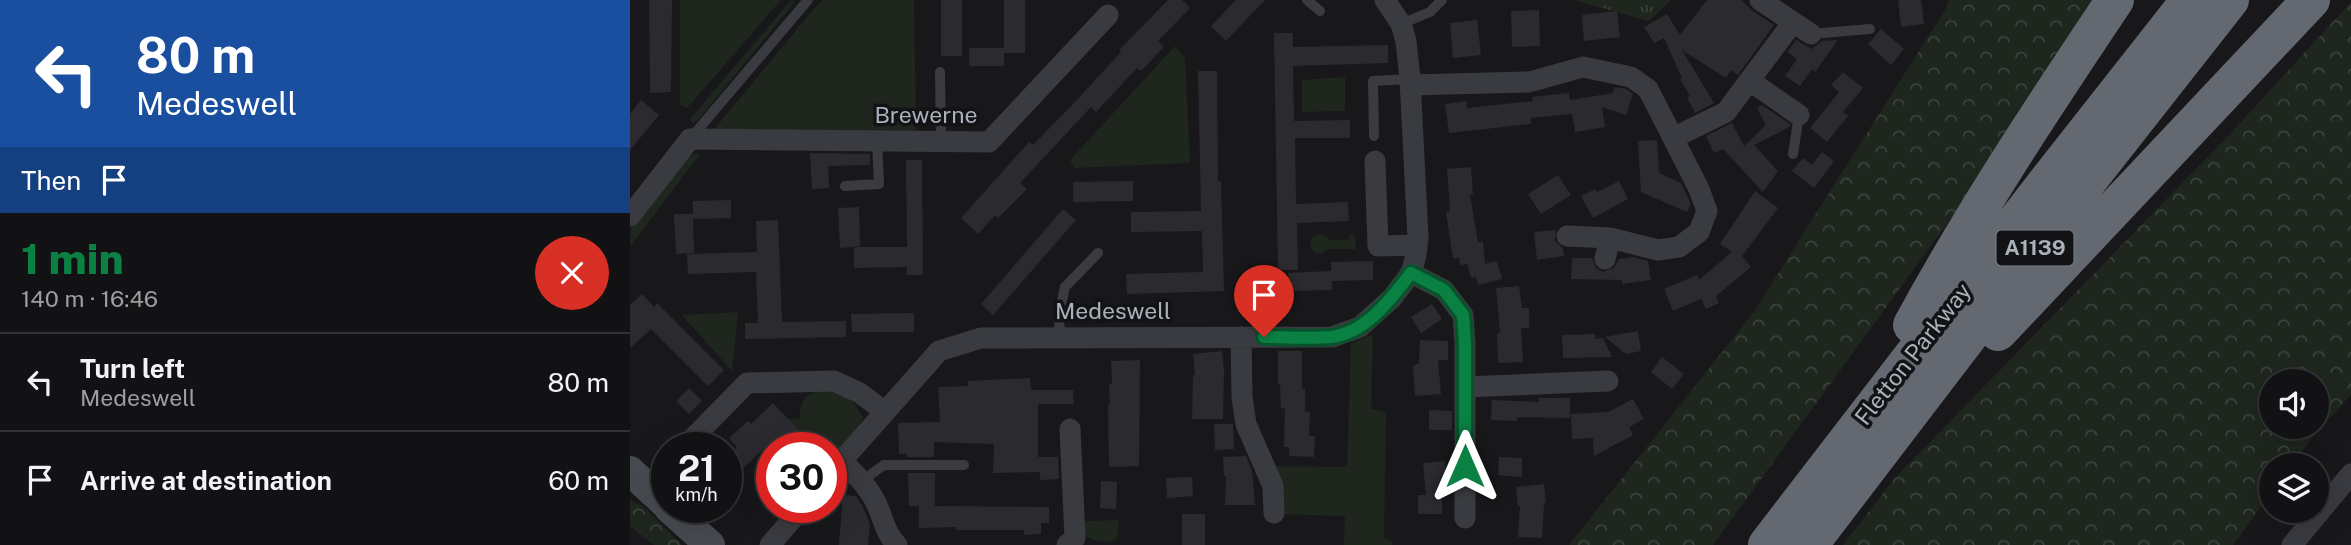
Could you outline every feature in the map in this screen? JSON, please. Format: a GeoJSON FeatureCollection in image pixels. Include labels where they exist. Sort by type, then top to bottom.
{"type":"FeatureCollection","features":[{"type":"Feature","properties":{"kind":"highway"},"geometry":{"type":"LineString","coordinates":[[1854,431],[1938,277],[2065,74],[2115,0]]}},
{"type":"Feature","properties":{"kind":"highway","name":"Fletton Parkway"},"geometry":{"type":"LineString","coordinates":[[1767,545],[2190,0]]}},
{"type":"Feature","properties":{"kind":"highway","name":"Fletton Parkway"},"geometry":{"type":"LineString","coordinates":[[1809,545],[2065,210],[2230,0]]}},
{"type":"Feature","properties":{"kind":"highway"},"geometry":{"type":"LineString","coordinates":[[1844,499],[2311,0]]}},
{"type":"Feature","properties":{"kind":"street"},"geometry":{"type":"LineString","coordinates":[[1385,0],[1402,26]]}},
{"type":"Feature","properties":{"kind":"street"},"geometry":{"type":"LineString","coordinates":[[1760,0],[1811,34]]}},
{"type":"Feature","properties":{"kind":"street","name":"Brewerne"},"geometry":{"type":"LineString","coordinates":[[691,139],[989,142],[1108,15]]}},
{"type":"Feature","properties":{"kind":"street"},"geometry":{"type":"LineString","coordinates":[[1673,138],[1726,112],[1793,22]]}},
{"type":"Feature","properties":{"kind":"street","name":"Medeswell"},"geometry":{"type":"LineString","coordinates":[[847,455],[939,351],[982,338],[1332,337],[1360,327],[1392,298],[1411,273],[1417,245],[1410,82],[1402,26]]}},
{"type":"Feature","properties":{"kind":"street"},"geometry":{"type":"LineString","coordinates":[[1410,82],[1529,82],[1583,67],[1631,77],[1648,89],[1699,189],[1707,211],[1699,232],[1679,247],[1658,250],[1610,238],[1567,236]]}},
{"type":"Feature","properties":{"kind":"street"},"geometry":{"type":"LineString","coordinates":[[1750,81],[1799,115]]}},
{"type":"Feature","properties":{"kind":"street"},"geometry":{"type":"LineString","coordinates":[[630,216],[691,139]]}},
{"type":"Feature","properties":{"kind":"street"},"geometry":{"type":"LineString","coordinates":[[1376,161],[1378,246],[1417,245]]}},
{"type":"Feature","properties":{"kind":"street"},"geometry":{"type":"LineString","coordinates":[[1605,259],[1610,238]]}},
{"type":"Feature","properties":{"kind":"street"},"geometry":{"type":"LineString","coordinates":[[1411,273],[1444,290],[1463,315],[1465,517]]}},
{"type":"Feature","properties":{"kind":"street"},"geometry":{"type":"LineString","coordinates":[[1241,337],[1242,397],[1246,424],[1273,486],[1274,513]]}},
{"type":"Feature","properties":{"kind":"street"},"geometry":{"type":"LineString","coordinates":[[698,432],[747,383],[834,381],[860,393],[885,412]]}},
{"type":"Feature","properties":{"kind":"street"},"geometry":{"type":"LineString","coordinates":[[1465,387],[1608,381]]}},
{"type":"Feature","properties":{"kind":"street"},"geometry":{"type":"LineString","coordinates":[[1070,429],[1077,543]]}},
{"type":"Feature","properties":{"kind":"street","name":"Medeswell"},"geometry":{"type":"LineString","coordinates":[[847,473],[863,481],[877,506],[888,536],[897,545]]}},
{"type":"Feature","properties":{"kind":"street"},"geometry":{"type":"LineString","coordinates":[[631,474],[651,491]]}},
{"type":"Feature","properties":{"kind":"street"},"geometry":{"type":"LineString","coordinates":[[2292,545],[2351,474]]}},
{"type":"Feature","properties":{"kind":"street"},"geometry":{"type":"LineString","coordinates":[[686,523],[710,545]]}},
{"type":"Feature","properties":{"kind":"street"},"geometry":{"type":"LineString","coordinates":[[770,545],[789,523]]}},
{"type":"Feature","properties":{"kind":"lane"},"geometry":{"type":"LineString","coordinates":[[691,139],[808,0]]}},
{"type":"Feature","properties":{"kind":"lane"},"geometry":{"type":"LineString","coordinates":[[1307,0],[1320,11]]}},
{"type":"Feature","properties":{"kind":"lane"},"geometry":{"type":"LineString","coordinates":[[1402,26],[1430,12],[1442,0]]}},
{"type":"Feature","properties":{"kind":"lane"},"geometry":{"type":"LineString","coordinates":[[1811,34],[1870,29]]}},
{"type":"Feature","properties":{"kind":"lane"},"geometry":{"type":"LineString","coordinates":[[940,72],[941,141]]}},
{"type":"Feature","properties":{"kind":"lane"},"geometry":{"type":"LineString","coordinates":[[1374,136],[1373,81],[1410,82]]}},
{"type":"Feature","properties":{"kind":"lane"},"geometry":{"type":"LineString","coordinates":[[1793,154],[1799,115]]}},
{"type":"Feature","properties":{"kind":"lane"},"geometry":{"type":"LineString","coordinates":[[845,186],[878,184],[877,141]]}},
{"type":"Feature","properties":{"kind":"lane"},"geometry":{"type":"LineString","coordinates":[[1060,337],[1059,315],[1065,287],[1098,253]]}},
{"type":"Feature","properties":{"kind":"lane"},"geometry":{"type":"LineString","coordinates":[[863,481],[884,465],[964,465]]}},
{"type":"Feature","properties":{"kind":"green space"},"geometry":{"type":"Polygon","coordinates":[[[680,0],[781,0],[687,108],[680,105],[680,0]]]}},
{"type":"Feature","properties":{"kind":"green space"},"geometry":{"type":"Polygon","coordinates":[[[791,0],[795,1],[790,8],[692,124],[690,119],[791,0]]]}},
{"type":"Feature","properties":{"kind":"green space"},"geometry":{"type":"Polygon","coordinates":[[[823,0],[914,0],[916,131],[712,132],[811,12],[823,0]]]}},
{"type":"Feature","properties":{"kind":"green space"},"geometry":{"type":"Polygon","coordinates":[[[1573,0],[1671,0],[1649,21],[1573,0]]]}},
{"type":"Feature","properties":{"kind":"green space"},"geometry":{"type":"Polygon","coordinates":[[[1949,0],[2093,0],[1962,203],[1713,545],[1569,545],[1753,313],[1949,0]]]}},
{"type":"Feature","properties":{"kind":"green space"},"geometry":{"type":"Polygon","coordinates":[[[2351,2],[2351,395],[2329,419],[2329,369],[2259,369],[2259,439],[2311,439],[2301,453],[2259,453],[2259,509],[2233,545],[1843,545],[1894,479],[2231,133],[2351,2]]]}},
{"type":"Feature","properties":{"kind":"green space"},"geometry":{"type":"Polygon","coordinates":[[[1175,46],[1185,58],[1190,163],[1075,168],[1070,160],[1175,46]]]}},
{"type":"Feature","properties":{"kind":"green space"},"geometry":{"type":"Polygon","coordinates":[[[1345,77],[1345,111],[1302,112],[1302,80],[1345,77]]]}},
{"type":"Feature","properties":{"kind":"green space"},"geometry":{"type":"Polygon","coordinates":[[[701,153],[630,247],[631,228],[690,155],[701,153]]]}},
{"type":"Feature","properties":{"kind":"green space"},"geometry":{"type":"Polygon","coordinates":[[[1318,234],[1329,240],[1349,240],[1349,235],[1355,235],[1356,249],[1328,249],[1321,254],[1314,252],[1310,245],[1312,238],[1318,234]]]}},
{"type":"Feature","properties":{"kind":"green space"},"geometry":{"type":"Polygon","coordinates":[[[738,312],[732,371],[682,315],[738,312]]]}},
{"type":"Feature","properties":{"kind":"green space"},"geometry":{"type":"Polygon","coordinates":[[[1373,334],[1371,409],[1386,412],[1384,538],[1392,541],[1392,545],[1344,545],[1345,516],[1273,514],[1274,466],[1347,467],[1351,344],[1373,334]]]}},
{"type":"Feature","properties":{"kind":"green space"},"geometry":{"type":"Polygon","coordinates":[[[816,391],[844,395],[863,417],[857,431],[847,441],[847,432],[800,432],[788,420],[800,418],[803,402],[816,391]]]}},
{"type":"Feature","properties":{"kind":"green space"},"geometry":{"type":"Polygon","coordinates":[[[630,500],[643,506],[651,514],[651,523],[660,523],[682,545],[654,545],[630,526],[630,500]]]}},
{"type":"Feature","properties":{"kind":"green space"},"geometry":{"type":"Polygon","coordinates":[[[1119,520],[1117,539],[1099,541],[1082,534],[1083,521],[1119,520]]]}},
{"type":"Feature","properties":{"kind":"building"},"geometry":{"type":"Polygon","coordinates":[[[649,0],[672,0],[671,92],[650,93],[649,0]]]}},
{"type":"Feature","properties":{"kind":"building"},"geometry":{"type":"Polygon","coordinates":[[[941,0],[962,0],[962,56],[941,56],[941,0]]]}},
{"type":"Feature","properties":{"kind":"building"},"geometry":{"type":"Polygon","coordinates":[[[1004,0],[1025,0],[1025,53],[1004,53],[1004,66],[969,66],[969,48],[1004,48],[1004,0]]]}},
{"type":"Feature","properties":{"kind":"building"},"geometry":{"type":"Polygon","coordinates":[[[1168,0],[1182,0],[1190,8],[1158,41],[1164,47],[1141,71],[1137,68],[1096,112],[1091,107],[1020,183],[1027,189],[998,218],[995,215],[978,234],[961,218],[1029,142],[1033,145],[1168,0]]]}},
{"type":"Feature","properties":{"kind":"building"},"geometry":{"type":"Polygon","coordinates":[[[1236,0],[1265,0],[1226,41],[1211,26],[1236,0]]]}},
{"type":"Feature","properties":{"kind":"building"},"geometry":{"type":"Polygon","coordinates":[[[1707,0],[1741,0],[1774,25],[1738,75],[1731,70],[1726,78],[1682,50],[1714,103],[1695,113],[1664,38],[1654,43],[1644,27],[1667,14],[1680,35],[1707,0]]]}},
{"type":"Feature","properties":{"kind":"building"},"geometry":{"type":"Polygon","coordinates":[[[1898,0],[1921,0],[1924,24],[1901,27],[1898,0]]]}},
{"type":"Feature","properties":{"kind":"building"},"geometry":{"type":"Polygon","coordinates":[[[1539,10],[1540,46],[1512,47],[1511,11],[1539,10]]]}},
{"type":"Feature","properties":{"kind":"building"},"geometry":{"type":"Polygon","coordinates":[[[1617,11],[1620,37],[1584,41],[1582,15],[1617,11]]]}},
{"type":"Feature","properties":{"kind":"building"},"geometry":{"type":"Polygon","coordinates":[[[1477,20],[1481,55],[1453,58],[1450,23],[1477,20]]]}},
{"type":"Feature","properties":{"kind":"building"},"geometry":{"type":"Polygon","coordinates":[[[1881,29],[1904,49],[1891,65],[1868,44],[1881,29]]]}},
{"type":"Feature","properties":{"kind":"building"},"geometry":{"type":"Polygon","coordinates":[[[1274,33],[1293,33],[1293,47],[1388,45],[1388,63],[1293,66],[1294,121],[1350,120],[1350,138],[1295,138],[1296,204],[1348,202],[1349,221],[1297,223],[1298,270],[1278,270],[1274,33]]]}},
{"type":"Feature","properties":{"kind":"building"},"geometry":{"type":"Polygon","coordinates":[[[1796,40],[1812,49],[1822,41],[1838,40],[1815,72],[1812,69],[1800,86],[1785,76],[1797,59],[1787,52],[1796,40]]]}},
{"type":"Feature","properties":{"kind":"building"},"geometry":{"type":"Polygon","coordinates":[[[1198,71],[1217,71],[1218,181],[1221,181],[1224,291],[1127,294],[1126,274],[1203,272],[1202,231],[1131,232],[1131,212],[1201,211],[1198,71]]]}},
{"type":"Feature","properties":{"kind":"building"},"geometry":{"type":"Polygon","coordinates":[[[1843,72],[1863,88],[1843,112],[1848,116],[1827,142],[1810,128],[1839,92],[1831,85],[1843,72]]]}},
{"type":"Feature","properties":{"kind":"building"},"geometry":{"type":"Polygon","coordinates":[[[1615,87],[1626,89],[1633,94],[1626,115],[1602,107],[1605,127],[1575,132],[1572,114],[1531,118],[1531,124],[1449,133],[1445,104],[1466,101],[1467,108],[1533,101],[1532,97],[1569,93],[1570,100],[1613,93],[1615,87]]]}},
{"type":"Feature","properties":{"kind":"building"},"geometry":{"type":"Polygon","coordinates":[[[641,100],[659,115],[630,150],[630,114],[641,100]]]}},
{"type":"Feature","properties":{"kind":"building"},"geometry":{"type":"Polygon","coordinates":[[[1762,105],[1790,124],[1754,145],[1778,171],[1763,192],[1723,149],[1714,153],[1706,136],[1732,123],[1744,146],[1766,125],[1757,108],[1762,105]]]}},
{"type":"Feature","properties":{"kind":"building"},"geometry":{"type":"Polygon","coordinates":[[[1657,140],[1659,173],[1681,183],[1691,204],[1687,212],[1641,192],[1638,141],[1657,140]]]}},
{"type":"Feature","properties":{"kind":"building"},"geometry":{"type":"Polygon","coordinates":[[[1822,152],[1834,161],[1814,188],[1792,171],[1803,158],[1812,165],[1822,152]]]}},
{"type":"Feature","properties":{"kind":"building"},"geometry":{"type":"Polygon","coordinates":[[[810,153],[870,154],[870,165],[828,166],[829,188],[812,189],[810,153]]]}},
{"type":"Feature","properties":{"kind":"building"},"geometry":{"type":"Polygon","coordinates":[[[906,160],[922,160],[923,275],[907,275],[907,267],[854,268],[854,247],[907,247],[906,160]]]}},
{"type":"Feature","properties":{"kind":"building"},"geometry":{"type":"Polygon","coordinates":[[[1471,167],[1473,195],[1470,195],[1478,242],[1483,242],[1485,264],[1497,261],[1502,279],[1478,285],[1476,277],[1471,278],[1467,264],[1460,265],[1459,258],[1453,258],[1446,212],[1450,211],[1447,169],[1471,167]]]}},
{"type":"Feature","properties":{"kind":"building"},"geometry":{"type":"Polygon","coordinates":[[[1558,175],[1571,195],[1541,214],[1528,194],[1558,175]]]}},
{"type":"Feature","properties":{"kind":"building"},"geometry":{"type":"Polygon","coordinates":[[[1133,181],[1133,201],[1073,202],[1073,182],[1133,181]]]}},
{"type":"Feature","properties":{"kind":"building"},"geometry":{"type":"Polygon","coordinates":[[[1619,181],[1628,199],[1593,218],[1581,196],[1595,189],[1597,192],[1619,181]]]}},
{"type":"Feature","properties":{"kind":"building"},"geometry":{"type":"Polygon","coordinates":[[[1755,191],[1778,208],[1742,256],[1751,267],[1716,296],[1719,303],[1706,309],[1701,299],[1673,311],[1664,289],[1697,275],[1699,280],[1732,252],[1720,244],[1755,191]]]}},
{"type":"Feature","properties":{"kind":"building"},"geometry":{"type":"Polygon","coordinates":[[[731,200],[731,218],[693,219],[694,253],[676,254],[674,214],[693,214],[693,201],[731,200]]]}},
{"type":"Feature","properties":{"kind":"building"},"geometry":{"type":"Polygon","coordinates":[[[859,207],[860,246],[840,248],[838,208],[859,207]]]}},
{"type":"Feature","properties":{"kind":"building"},"geometry":{"type":"Polygon","coordinates":[[[1063,209],[1076,220],[993,315],[981,304],[1063,209]]]}},
{"type":"Feature","properties":{"kind":"building"},"geometry":{"type":"Polygon","coordinates":[[[778,220],[782,322],[846,321],[846,337],[745,339],[745,323],[758,323],[756,272],[688,274],[687,254],[757,252],[756,221],[778,220]]]}},
{"type":"Feature","properties":{"kind":"building"},"geometry":{"type":"Polygon","coordinates":[[[1556,230],[1555,241],[1563,248],[1564,256],[1537,260],[1534,232],[1556,230]]]}},
{"type":"Feature","properties":{"kind":"building"},"geometry":{"type":"Polygon","coordinates":[[[1633,257],[1648,261],[1651,280],[1622,284],[1622,280],[1571,279],[1572,258],[1592,258],[1596,268],[1603,272],[1614,268],[1619,259],[1633,257]]]}},
{"type":"Feature","properties":{"kind":"building"},"geometry":{"type":"Polygon","coordinates":[[[1373,261],[1373,280],[1332,281],[1332,290],[1289,291],[1288,273],[1331,271],[1331,262],[1373,261]]]}},
{"type":"Feature","properties":{"kind":"building"},"geometry":{"type":"Polygon","coordinates":[[[1519,286],[1522,308],[1529,308],[1529,328],[1521,328],[1523,362],[1498,363],[1497,333],[1500,333],[1496,288],[1519,286]]]}},
{"type":"Feature","properties":{"kind":"building"},"geometry":{"type":"Polygon","coordinates":[[[642,294],[654,307],[657,303],[724,370],[708,386],[651,329],[630,348],[630,305],[642,294]]]}},
{"type":"Feature","properties":{"kind":"building"},"geometry":{"type":"Polygon","coordinates":[[[1432,304],[1442,319],[1421,333],[1411,317],[1432,304]]]}},
{"type":"Feature","properties":{"kind":"building"},"geometry":{"type":"Polygon","coordinates":[[[914,313],[914,332],[852,332],[851,314],[914,313]]]}},
{"type":"Feature","properties":{"kind":"building"},"geometry":{"type":"Polygon","coordinates":[[[1638,331],[1641,351],[1626,354],[1605,337],[1638,331]]]}},
{"type":"Feature","properties":{"kind":"building"},"geometry":{"type":"Polygon","coordinates":[[[1595,334],[1595,339],[1603,338],[1612,357],[1563,358],[1562,335],[1595,334]]]}},
{"type":"Feature","properties":{"kind":"building"},"geometry":{"type":"Polygon","coordinates":[[[1420,340],[1448,341],[1448,360],[1438,360],[1441,394],[1415,396],[1413,365],[1419,364],[1420,340]]]}},
{"type":"Feature","properties":{"kind":"building"},"geometry":{"type":"Polygon","coordinates":[[[1222,351],[1223,419],[1192,419],[1195,375],[1193,354],[1222,351]]]}},
{"type":"Feature","properties":{"kind":"building"},"geometry":{"type":"Polygon","coordinates":[[[1278,351],[1302,351],[1302,389],[1305,389],[1305,412],[1310,412],[1309,436],[1315,436],[1314,457],[1289,456],[1289,447],[1284,447],[1285,408],[1281,409],[1278,351]]]}},
{"type":"Feature","properties":{"kind":"building"},"geometry":{"type":"Polygon","coordinates":[[[1662,357],[1684,374],[1672,389],[1651,372],[1662,357]]]}},
{"type":"Feature","properties":{"kind":"building"},"geometry":{"type":"Polygon","coordinates":[[[1140,360],[1139,466],[1109,467],[1108,405],[1109,384],[1112,384],[1111,361],[1140,360]]]}},
{"type":"Feature","properties":{"kind":"building"},"geometry":{"type":"Polygon","coordinates":[[[1030,378],[1031,390],[1073,390],[1074,404],[1038,404],[1038,457],[1058,457],[1059,479],[1040,480],[1040,472],[993,473],[994,444],[934,442],[934,457],[907,457],[907,454],[899,454],[898,423],[940,422],[938,387],[968,386],[968,381],[1030,378]]]}},
{"type":"Feature","properties":{"kind":"building"},"geometry":{"type":"Polygon","coordinates":[[[689,388],[702,401],[689,414],[676,401],[689,388]]]}},
{"type":"Feature","properties":{"kind":"building"},"geometry":{"type":"Polygon","coordinates":[[[1539,398],[1570,398],[1570,418],[1517,417],[1517,421],[1491,420],[1492,400],[1539,402],[1539,398]]]}},
{"type":"Feature","properties":{"kind":"building"},"geometry":{"type":"Polygon","coordinates":[[[1633,399],[1644,419],[1629,427],[1633,435],[1594,456],[1593,438],[1572,439],[1571,414],[1608,412],[1633,399]]]}},
{"type":"Feature","properties":{"kind":"building"},"geometry":{"type":"Polygon","coordinates":[[[773,403],[801,432],[756,432],[756,456],[742,469],[742,432],[736,432],[748,421],[751,424],[773,403]]]}},
{"type":"Feature","properties":{"kind":"building"},"geometry":{"type":"Polygon","coordinates":[[[1429,410],[1452,411],[1452,430],[1429,430],[1429,410]]]}},
{"type":"Feature","properties":{"kind":"building"},"geometry":{"type":"Polygon","coordinates":[[[1214,424],[1233,424],[1234,449],[1215,450],[1214,424]]]}},
{"type":"Feature","properties":{"kind":"building"},"geometry":{"type":"Polygon","coordinates":[[[1246,456],[1252,471],[1255,505],[1225,505],[1226,476],[1223,457],[1246,456]]]}},
{"type":"Feature","properties":{"kind":"building"},"geometry":{"type":"Polygon","coordinates":[[[1499,457],[1522,458],[1522,477],[1498,475],[1499,457]]]}},
{"type":"Feature","properties":{"kind":"building"},"geometry":{"type":"Polygon","coordinates":[[[1445,461],[1448,489],[1442,489],[1442,514],[1418,514],[1418,495],[1426,495],[1423,463],[1445,461]]]}},
{"type":"Feature","properties":{"kind":"building"},"geometry":{"type":"Polygon","coordinates":[[[908,473],[935,473],[935,506],[1049,507],[1049,523],[1041,523],[1041,534],[1024,535],[1024,530],[919,528],[919,506],[909,506],[908,473]]]}},
{"type":"Feature","properties":{"kind":"building"},"geometry":{"type":"Polygon","coordinates":[[[1192,477],[1193,496],[1167,498],[1166,478],[1192,477]]]}},
{"type":"Feature","properties":{"kind":"building"},"geometry":{"type":"Polygon","coordinates":[[[1101,481],[1117,482],[1116,509],[1100,508],[1101,481]]]}},
{"type":"Feature","properties":{"kind":"building"},"geometry":{"type":"Polygon","coordinates":[[[1544,484],[1546,503],[1542,538],[1518,537],[1520,506],[1516,487],[1544,484]]]}},
{"type":"Feature","properties":{"kind":"building"},"geometry":{"type":"Polygon","coordinates":[[[847,495],[856,496],[870,524],[868,545],[839,545],[841,523],[847,523],[847,495]]]}},
{"type":"Feature","properties":{"kind":"building"},"geometry":{"type":"Polygon","coordinates":[[[1182,514],[1205,514],[1205,545],[1182,545],[1182,514]]]}},
{"type":"Feature","properties":{"kind":"route"},"geometry":{"type":"LineString","coordinates":[[1264,337],[1332,337],[1360,327],[1392,298],[1411,273],[1444,290],[1463,315],[1465,466]]}}]}
